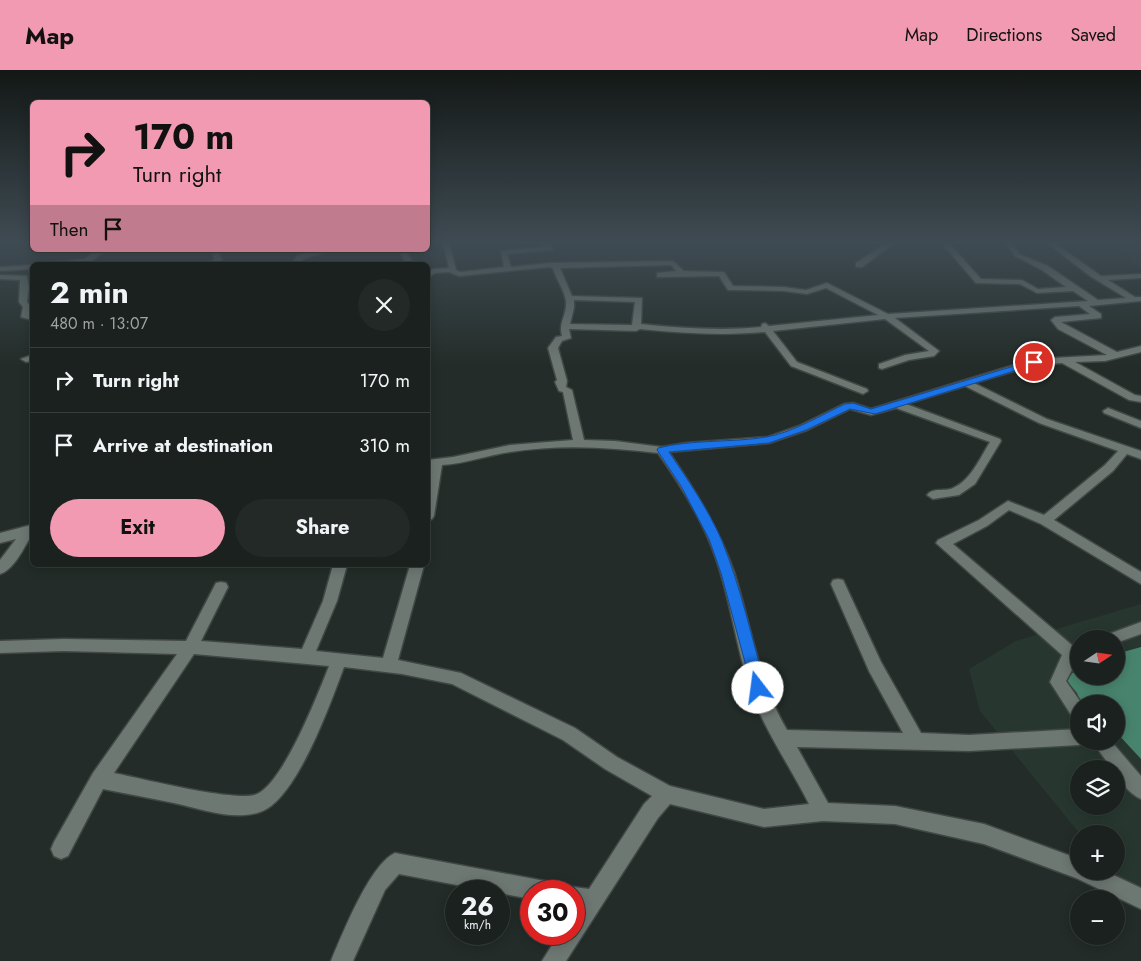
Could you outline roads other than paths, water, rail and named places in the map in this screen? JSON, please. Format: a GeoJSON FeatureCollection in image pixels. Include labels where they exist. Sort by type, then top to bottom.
{"type":"FeatureCollection","features":[{"type":"Feature","properties":{"kind":"street"},"geometry":{"type":"LineString","coordinates":[[25,284],[23,302],[27,307],[25,317],[30,318]]}},
{"type":"Feature","properties":{"kind":"street"},"geometry":{"type":"LineString","coordinates":[[564,284],[571,298],[568,320],[564,326],[567,338],[559,339],[553,348],[562,381],[560,382],[562,389],[567,390],[579,443]]}},
{"type":"Feature","properties":{"kind":"street"},"geometry":{"type":"LineString","coordinates":[[728,284],[731,288],[784,289],[806,292],[826,286],[886,316],[934,351],[931,354],[908,357],[882,366]]}},
{"type":"Feature","properties":{"kind":"street"},"geometry":{"type":"LineString","coordinates":[[1025,284],[1037,291],[1074,289]]}},
{"type":"Feature","properties":{"kind":"street"},"geometry":{"type":"LineString","coordinates":[[1067,284],[1096,302]]}},
{"type":"Feature","properties":{"kind":"street"},"geometry":{"type":"LineString","coordinates":[[1111,284],[1137,299]]}},
{"type":"Feature","properties":{"kind":"street"},"geometry":{"type":"LineString","coordinates":[[571,298],[639,300],[636,326]]}},
{"type":"Feature","properties":{"kind":"street"},"geometry":{"type":"LineString","coordinates":[[564,326],[625,329],[636,328],[636,326],[688,330],[746,331],[922,313],[1005,310],[1137,299]]}},
{"type":"Feature","properties":{"kind":"street"},"geometry":{"type":"LineString","coordinates":[[1080,303],[1098,316],[1055,320],[1056,322],[1061,327],[1115,355]]}},
{"type":"Feature","properties":{"kind":"street"},"geometry":{"type":"LineString","coordinates":[[766,328],[794,364],[863,391]]}},
{"type":"Feature","properties":{"kind":"street"},"geometry":{"type":"LineString","coordinates":[[430,489],[432,462],[453,461],[510,448],[579,443],[615,444],[662,450],[686,446],[769,440],[803,428],[848,406],[871,412],[1034,362],[1105,358],[1141,349]]}},
{"type":"Feature","properties":{"kind":"street"},"geometry":{"type":"LineString","coordinates":[[1062,359],[1133,398],[1141,399]]}},
{"type":"Feature","properties":{"kind":"street"},"geometry":{"type":"LineString","coordinates":[[966,383],[1043,421],[1124,451],[1141,455]]}},
{"type":"Feature","properties":{"kind":"street"},"geometry":{"type":"LineString","coordinates":[[898,405],[996,441],[971,481],[955,492],[933,495]]}},
{"type":"Feature","properties":{"kind":"street"},"geometry":{"type":"LineString","coordinates":[[1108,411],[1141,424]]}},
{"type":"Feature","properties":{"kind":"street"},"geometry":{"type":"LineString","coordinates":[[662,450],[686,485],[715,539],[727,573],[758,688],[768,713],[823,812]]}},
{"type":"Feature","properties":{"kind":"street"},"geometry":{"type":"LineString","coordinates":[[1045,521],[1109,468],[1124,451]]}},
{"type":"Feature","properties":{"kind":"street"},"geometry":{"type":"LineString","coordinates":[[1070,648],[943,543],[983,523],[1008,506],[1045,521],[1141,579]]}},
{"type":"Feature","properties":{"kind":"street"},"geometry":{"type":"LineString","coordinates":[[0,538],[30,530]]}},
{"type":"Feature","properties":{"kind":"street"},"geometry":{"type":"LineString","coordinates":[[0,569],[30,530]]}},
{"type":"Feature","properties":{"kind":"street"},"geometry":{"type":"LineString","coordinates":[[306,657],[330,601],[339,567]]}},
{"type":"Feature","properties":{"kind":"street"},"geometry":{"type":"LineString","coordinates":[[388,666],[416,567]]}},
{"type":"Feature","properties":{"kind":"street"},"geometry":{"type":"LineString","coordinates":[[838,584],[875,666],[916,742]]}},
{"type":"Feature","properties":{"kind":"street"},"geometry":{"type":"LineString","coordinates":[[61,849],[99,779],[190,648],[221,587]]}},
{"type":"Feature","properties":{"kind":"street"},"geometry":{"type":"LineString","coordinates":[[1125,634],[1141,628]]}},
{"type":"Feature","properties":{"kind":"street"},"geometry":{"type":"LineString","coordinates":[[0,647],[64,645],[190,648],[274,653],[388,666],[455,678],[569,734],[611,763],[667,794],[764,818],[823,812],[895,815],[984,834],[1070,866]]}},
{"type":"Feature","properties":{"kind":"street"},"geometry":{"type":"LineString","coordinates":[[99,779],[230,806],[261,803],[271,795],[290,768],[320,709],[339,661]]}},
{"type":"Feature","properties":{"kind":"street"},"geometry":{"type":"LineString","coordinates":[[1070,661],[1058,682],[1070,700]]}},
{"type":"Feature","properties":{"kind":"street"},"geometry":{"type":"LineString","coordinates":[[783,738],[969,743],[1070,737]]}},
{"type":"Feature","properties":{"kind":"street"},"geometry":{"type":"LineString","coordinates":[[1108,750],[1141,790]]}},
{"type":"Feature","properties":{"kind":"street"},"geometry":{"type":"LineString","coordinates":[[585,898],[651,811],[667,794]]}},
{"type":"Feature","properties":{"kind":"street"},"geometry":{"type":"LineString","coordinates":[[342,961],[378,883],[395,863],[520,886]]}},
{"type":"Feature","properties":{"kind":"street"},"geometry":{"type":"LineString","coordinates":[[1102,880],[1141,899]]}},
{"type":"Feature","properties":{"kind":"street"},"geometry":{"type":"LineString","coordinates":[[553,961],[564,945]]}}]}
